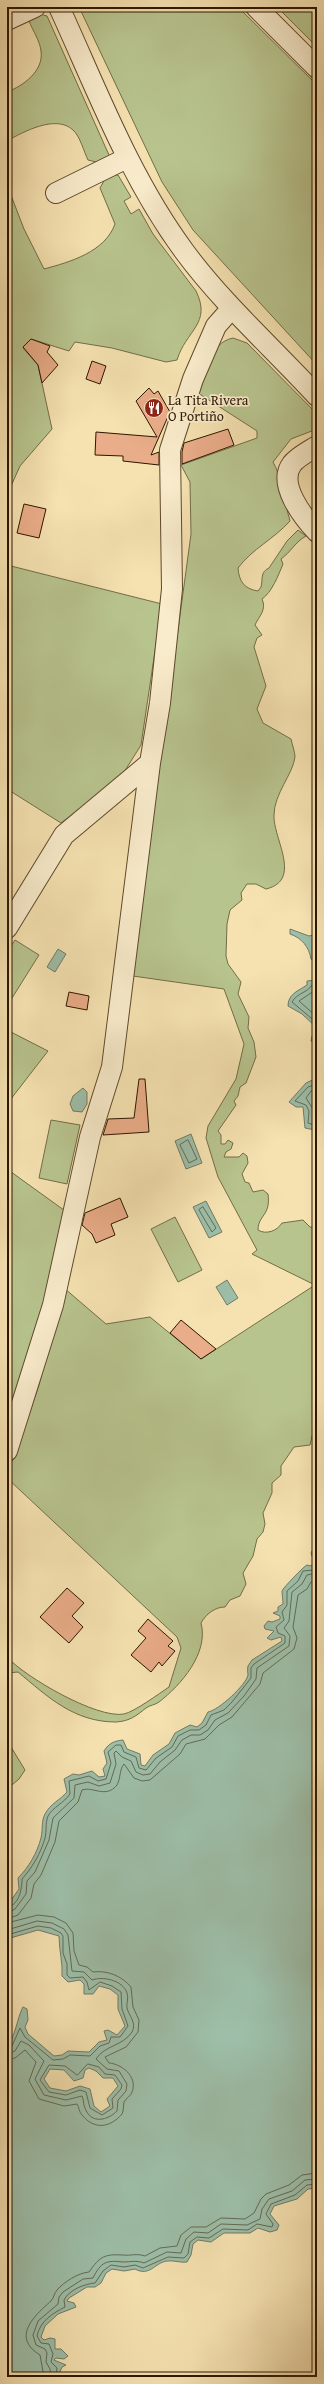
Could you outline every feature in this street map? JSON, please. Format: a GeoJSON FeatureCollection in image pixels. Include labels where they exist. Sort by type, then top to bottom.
{"type":"FeatureCollection","features":[{"type":"Feature","properties":{"kind":"street"},"geometry":{"type":"LineString","coordinates":[[7,20],[35,7]]}},
{"type":"Feature","properties":{"kind":"street"},"geometry":{"type":"LineString","coordinates":[[59,7],[127,158],[154,206],[184,251],[231,309],[317,396]]}},
{"type":"Feature","properties":{"kind":"street"},"geometry":{"type":"LineString","coordinates":[[256,7],[317,68]]}},
{"type":"Feature","properties":{"kind":"street"},"geometry":{"type":"LineString","coordinates":[[56,193],[127,158]]}},
{"type":"Feature","properties":{"kind":"street"},"geometry":{"type":"LineString","coordinates":[[7,1451],[53,1305],[90,1137],[112,1067],[150,763],[160,703],[172,589],[170,450],[193,379],[216,326],[231,309]]}},
{"type":"Feature","properties":{"kind":"street"},"geometry":{"type":"LineString","coordinates":[[317,446],[293,462],[287,471],[287,482],[300,514],[317,532]]}},
{"type":"Feature","properties":{"kind":"street"},"geometry":{"type":"LineString","coordinates":[[7,928],[64,835],[150,763]]}},
{"type":"Feature","properties":{"kind":"green space"},"geometry":{"type":"Polygon","coordinates":[[[79,7],[238,7],[317,85],[317,365],[193,230],[162,182],[79,7]]]}},
{"type":"Feature","properties":{"kind":"green space"},"geometry":{"type":"Polygon","coordinates":[[[277,7],[317,7],[317,47],[277,7]]]}},
{"type":"Feature","properties":{"kind":"green space"},"geometry":{"type":"Polygon","coordinates":[[[39,14],[47,16],[109,155],[108,161],[100,163],[88,160],[80,140],[73,130],[58,124],[49,124],[30,129],[7,141],[7,92],[26,82],[31,77],[36,71],[41,58],[39,44],[29,21],[33,16],[39,14]]]}},
{"type":"Feature","properties":{"kind":"green space"},"geometry":{"type":"Polygon","coordinates":[[[111,175],[118,175],[131,197],[124,201],[131,214],[139,209],[153,234],[196,291],[200,302],[201,311],[199,319],[196,327],[181,350],[177,360],[166,362],[112,348],[75,342],[69,351],[31,339],[23,348],[38,365],[52,429],[20,466],[7,495],[7,185],[24,229],[44,269],[65,263],[86,254],[95,249],[110,234],[115,224],[100,188],[105,179],[111,175]]]}},
{"type":"Feature","properties":{"kind":"green space"},"geometry":{"type":"Polygon","coordinates":[[[233,338],[247,343],[317,414],[317,429],[291,439],[273,462],[281,482],[290,521],[250,555],[238,568],[243,584],[253,590],[258,591],[261,587],[264,572],[269,568],[287,541],[298,530],[306,536],[281,559],[283,564],[272,588],[262,599],[264,606],[263,610],[255,625],[262,635],[257,638],[254,647],[266,686],[257,709],[263,723],[291,739],[295,757],[294,764],[277,799],[274,815],[275,825],[284,858],[285,868],[283,877],[277,884],[266,889],[256,884],[247,884],[241,893],[242,900],[230,910],[227,924],[226,956],[228,964],[241,982],[238,994],[249,1017],[248,1028],[254,1042],[256,1057],[246,1083],[240,1087],[238,1096],[234,1101],[236,1105],[218,1131],[221,1135],[221,1144],[225,1144],[228,1140],[233,1143],[231,1149],[226,1152],[224,1157],[239,1157],[243,1153],[247,1156],[248,1163],[242,1174],[245,1182],[249,1183],[253,1192],[263,1190],[268,1194],[268,1207],[260,1221],[258,1230],[268,1232],[274,1230],[282,1223],[303,1220],[310,1227],[317,1228],[317,1398],[314,1402],[316,1408],[316,1418],[310,1445],[294,1447],[281,1466],[281,1475],[272,1483],[272,1493],[263,1513],[265,1524],[263,1532],[257,1539],[253,1556],[243,1573],[246,1584],[240,1596],[230,1600],[225,1607],[218,1608],[211,1612],[203,1620],[201,1623],[201,1646],[197,1657],[184,1677],[167,1695],[136,1716],[125,1721],[101,1721],[74,1713],[62,1706],[18,1672],[7,1673],[7,1657],[29,1675],[62,1695],[97,1710],[112,1714],[124,1714],[140,1706],[169,1687],[181,1648],[177,1637],[7,1478],[7,1472],[17,1450],[39,1385],[64,1288],[106,1324],[150,1317],[201,1359],[315,1285],[252,1254],[257,1250],[218,1177],[206,1138],[208,1126],[236,1079],[244,1044],[224,989],[133,976],[191,534],[190,482],[181,465],[257,438],[257,431],[198,393],[213,352],[225,341],[233,338]]]}},
{"type":"Feature","properties":{"kind":"green space"},"geometry":{"type":"Polygon","coordinates":[[[7,565],[162,604],[141,745],[121,777],[61,823],[7,789],[7,565]]]}},
{"type":"Feature","properties":{"kind":"green space"},"geometry":{"type":"Polygon","coordinates":[[[15,940],[39,955],[7,1006],[7,952],[15,940]]]}},
{"type":"Feature","properties":{"kind":"green space"},"geometry":{"type":"Polygon","coordinates":[[[7,1030],[48,1051],[7,1104],[7,1030]]]}},
{"type":"Feature","properties":{"kind":"green space"},"geometry":{"type":"Polygon","coordinates":[[[51,1120],[80,1125],[67,1184],[39,1178],[51,1120]]]}},
{"type":"Feature","properties":{"kind":"green space"},"geometry":{"type":"Polygon","coordinates":[[[7,1169],[68,1213],[22,1385],[7,1428],[7,1169]]]}},
{"type":"Feature","properties":{"kind":"green space"},"geometry":{"type":"Polygon","coordinates":[[[175,1217],[202,1270],[178,1282],[151,1229],[175,1217]]]}},
{"type":"Feature","properties":{"kind":"green space"},"geometry":{"type":"Polygon","coordinates":[[[7,1733],[11,1747],[25,1770],[19,1779],[7,1789],[7,1733]]]}},
{"type":"Feature","properties":{"kind":"water"},"geometry":{"type":"Polygon","coordinates":[[[290,929],[309,936],[317,934],[317,964],[311,959],[309,951],[304,944],[298,938],[290,934],[290,929]]]}},
{"type":"Feature","properties":{"kind":"water"},"geometry":{"type":"Polygon","coordinates":[[[58,949],[66,954],[55,972],[47,967],[58,949]]]}},
{"type":"Feature","properties":{"kind":"water"},"geometry":{"type":"Polygon","coordinates":[[[317,980],[317,1032],[316,1027],[302,1014],[288,1006],[288,1002],[297,991],[307,985],[307,981],[317,980]]]}},
{"type":"Feature","properties":{"kind":"water"},"geometry":{"type":"Polygon","coordinates":[[[317,1032],[317,1043],[311,1041],[312,1036],[317,1032]]]}},
{"type":"Feature","properties":{"kind":"water"},"geometry":{"type":"Polygon","coordinates":[[[317,1078],[317,1141],[314,1140],[315,1130],[305,1128],[303,1107],[296,1107],[289,1102],[306,1083],[317,1078]]]}},
{"type":"Feature","properties":{"kind":"water"},"geometry":{"type":"Polygon","coordinates":[[[83,1088],[87,1092],[87,1104],[82,1112],[73,1111],[70,1104],[73,1096],[83,1088]]]}},
{"type":"Feature","properties":{"kind":"water"},"geometry":{"type":"Polygon","coordinates":[[[191,1134],[202,1163],[186,1169],[175,1141],[191,1134]]]}},
{"type":"Feature","properties":{"kind":"water"},"geometry":{"type":"Polygon","coordinates":[[[206,1201],[222,1232],[209,1238],[193,1207],[206,1201]]]}},
{"type":"Feature","properties":{"kind":"water"},"geometry":{"type":"Polygon","coordinates":[[[227,1280],[238,1298],[227,1305],[216,1287],[227,1280]]]}},
{"type":"Feature","properties":{"kind":"water"},"geometry":{"type":"Polygon","coordinates":[[[317,1541],[317,2188],[308,2189],[297,2199],[274,2206],[270,2214],[279,2225],[277,2230],[270,2232],[258,2228],[250,2233],[224,2233],[211,2242],[198,2240],[193,2244],[191,2255],[187,2262],[167,2261],[148,2271],[140,2271],[135,2269],[124,2271],[112,2269],[106,2273],[101,2283],[95,2287],[87,2287],[69,2298],[67,2301],[74,2303],[76,2307],[58,2314],[45,2326],[41,2337],[44,2340],[50,2338],[55,2339],[55,2349],[61,2349],[68,2356],[64,2359],[56,2358],[54,2360],[66,2365],[62,2367],[59,2374],[62,2377],[7,2377],[7,2045],[12,2038],[23,2007],[27,2009],[28,2020],[25,2027],[28,2034],[54,2056],[62,2055],[68,2051],[89,2052],[99,2042],[107,2040],[104,2031],[108,2030],[117,2035],[125,2026],[118,2009],[118,1995],[110,1989],[99,1986],[93,1994],[84,1994],[84,1984],[80,1980],[68,1982],[62,1976],[59,1936],[38,1930],[7,1939],[7,1906],[19,1889],[18,1878],[32,1860],[37,1849],[41,1838],[45,1814],[50,1807],[67,1792],[64,1779],[73,1774],[79,1775],[92,1771],[99,1777],[105,1776],[103,1769],[107,1763],[104,1751],[110,1744],[120,1740],[123,1740],[127,1749],[140,1754],[141,1765],[145,1766],[153,1755],[169,1744],[175,1733],[190,1725],[197,1727],[202,1723],[208,1712],[219,1707],[225,1702],[237,1691],[246,1679],[248,1675],[248,1666],[252,1660],[282,1641],[281,1637],[271,1640],[267,1638],[274,1631],[265,1629],[264,1626],[268,1621],[272,1622],[280,1619],[280,1616],[273,1613],[278,1611],[278,1607],[283,1604],[282,1591],[305,1566],[311,1566],[314,1562],[311,1553],[317,1541]],[[89,2068],[85,2070],[83,2078],[74,2081],[64,2070],[50,2069],[44,2079],[50,2088],[66,2091],[80,2086],[90,2089],[94,2106],[101,2112],[110,2106],[107,2099],[118,2086],[113,2078],[103,2078],[96,2071],[89,2068]]]}},
{"type":"Feature","properties":{"kind":"building"},"geometry":{"type":"Polygon","coordinates":[[[31,339],[50,346],[47,352],[58,365],[42,383],[38,365],[23,347],[31,339]]]}},
{"type":"Feature","properties":{"kind":"building"},"geometry":{"type":"Polygon","coordinates":[[[92,361],[106,366],[100,384],[86,379],[92,361]]]}},
{"type":"Feature","properties":{"kind":"building"},"geometry":{"type":"Polygon","coordinates":[[[149,388],[154,394],[158,391],[170,412],[151,455],[159,452],[159,465],[123,461],[123,456],[95,455],[96,432],[157,437],[136,401],[149,388]]]}},
{"type":"Feature","properties":{"kind":"building"},"geometry":{"type":"Polygon","coordinates":[[[228,429],[234,445],[182,464],[184,443],[228,429]]]}},
{"type":"Feature","properties":{"kind":"building"},"geometry":{"type":"Polygon","coordinates":[[[24,504],[46,509],[39,538],[17,533],[24,504]]]}},
{"type":"Feature","properties":{"kind":"building"},"geometry":{"type":"Polygon","coordinates":[[[69,992],[89,996],[87,1010],[66,1006],[69,992]]]}},
{"type":"Feature","properties":{"kind":"building"},"geometry":{"type":"Polygon","coordinates":[[[139,1079],[145,1079],[149,1132],[103,1135],[108,1119],[134,1118],[139,1079]]]}},
{"type":"Feature","properties":{"kind":"building"},"geometry":{"type":"Polygon","coordinates":[[[120,1198],[128,1217],[111,1224],[115,1235],[96,1243],[92,1234],[82,1225],[85,1213],[120,1198]]]}},
{"type":"Feature","properties":{"kind":"building"},"geometry":{"type":"Polygon","coordinates":[[[181,1320],[216,1349],[201,1359],[170,1333],[181,1320]]]}},
{"type":"Feature","properties":{"kind":"building"},"geometry":{"type":"Polygon","coordinates":[[[67,1588],[84,1603],[72,1616],[83,1627],[69,1643],[40,1617],[67,1588]]]}},
{"type":"Feature","properties":{"kind":"building"},"geometry":{"type":"Polygon","coordinates":[[[148,1619],[173,1641],[168,1646],[175,1651],[162,1666],[159,1662],[151,1672],[131,1655],[146,1638],[138,1631],[148,1619]]]}},
{"type":"Feature","properties":{"kind":"place","name":"La Tita Rivera O Portiño"},"geometry":{"type":"Point","coordinates":[154,408]}}]}
